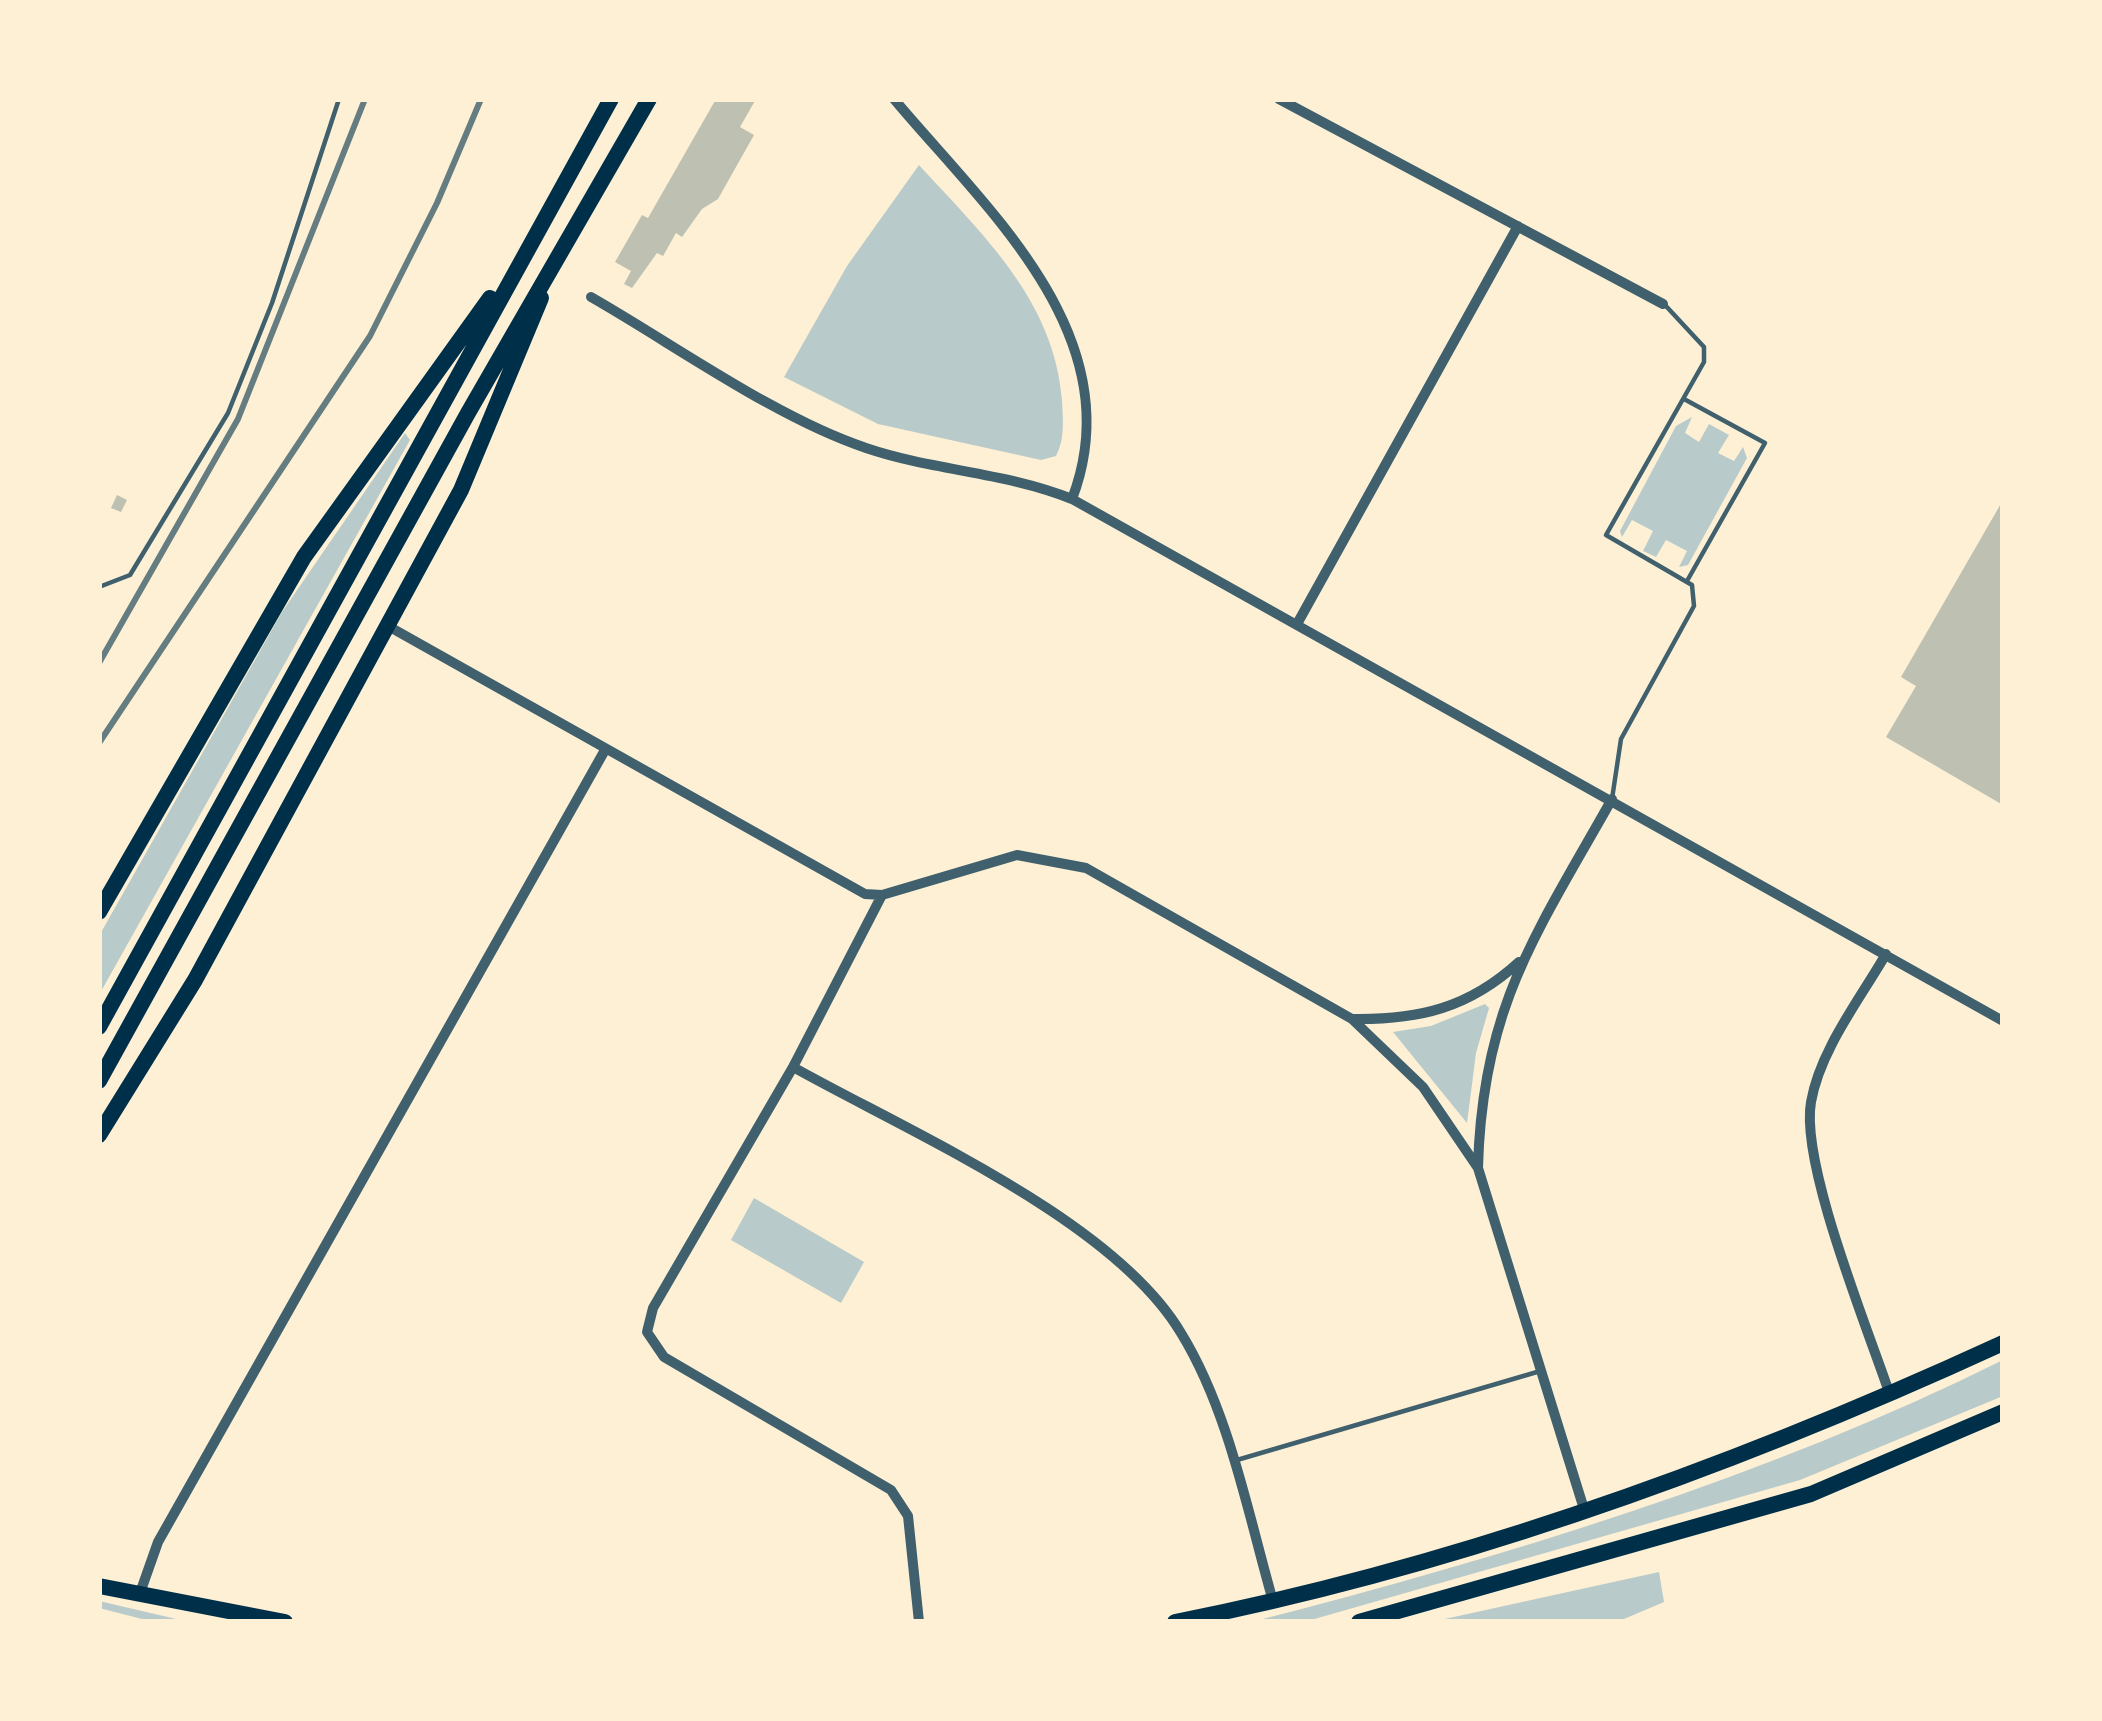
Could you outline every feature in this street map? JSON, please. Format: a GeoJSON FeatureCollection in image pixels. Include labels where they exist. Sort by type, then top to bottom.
{"type":"FeatureCollection","features":[{"type":"Feature","properties":{"kind":"highway"},"geometry":{"type":"LineString","coordinates":[[99,1028],[611,99]]}},
{"type":"Feature","properties":{"kind":"highway"},"geometry":{"type":"LineString","coordinates":[[99,1081],[553,263],[650,99]]}},
{"type":"Feature","properties":{"kind":"highway"},"geometry":{"type":"LineString","coordinates":[[99,1135],[157,1047],[491,429],[553,263]]}},
{"type":"Feature","properties":{"kind":"highway"},"geometry":{"type":"LineString","coordinates":[[99,912],[304,557],[514,270]]}},
{"type":"Feature","properties":{"kind":"highway"},"geometry":{"type":"LineString","coordinates":[[1175,1622],[1273,1601],[1584,1509],[1890,1395],[2003,1343]]}},
{"type":"Feature","properties":{"kind":"highway"},"geometry":{"type":"LineString","coordinates":[[1359,1622],[1811,1494],[2003,1412]]}},
{"type":"Feature","properties":{"kind":"highway"},"geometry":{"type":"LineString","coordinates":[[99,1586],[285,1622]]}},
{"type":"Feature","properties":{"kind":"street"},"geometry":{"type":"LineString","coordinates":[[1279,99],[1663,304]]}},
{"type":"Feature","properties":{"kind":"street"},"geometry":{"type":"LineString","coordinates":[[896,100],[1030,260],[1060,308],[1075,348],[1084,407],[1081,467],[1072,499]]}},
{"type":"Feature","properties":{"kind":"street"},"geometry":{"type":"LineString","coordinates":[[1297,624],[1518,226]]}},
{"type":"Feature","properties":{"kind":"street"},"geometry":{"type":"LineString","coordinates":[[591,298],[841,438],[886,454],[1011,477],[1072,499],[2003,1021]]}},
{"type":"Feature","properties":{"kind":"street"},"geometry":{"type":"LineString","coordinates":[[388,626],[846,886],[882,895],[1017,855],[1064,860],[1352,1019],[1423,1087],[1478,1168],[1584,1509]]}},
{"type":"Feature","properties":{"kind":"street"},"geometry":{"type":"LineString","coordinates":[[140,1593],[158,1542],[605,751]]}},
{"type":"Feature","properties":{"kind":"street"},"geometry":{"type":"LineString","coordinates":[[1478,1168],[1488,1054],[1520,961],[1612,799]]}},
{"type":"Feature","properties":{"kind":"street"},"geometry":{"type":"LineString","coordinates":[[882,895],[793,1067],[653,1308],[647,1332],[664,1358],[891,1490],[908,1516],[919,1622]]}},
{"type":"Feature","properties":{"kind":"street"},"geometry":{"type":"LineString","coordinates":[[1886,954],[1821,1069],[1809,1116],[1815,1160],[1890,1395]]}},
{"type":"Feature","properties":{"kind":"street"},"geometry":{"type":"LineString","coordinates":[[1352,1019],[1423,1016],[1453,1008],[1496,983],[1520,961]]}},
{"type":"Feature","properties":{"kind":"street"},"geometry":{"type":"LineString","coordinates":[[793,1067],[1117,1255],[1150,1288],[1183,1335],[1231,1461],[1273,1601]]}},
{"type":"Feature","properties":{"kind":"lane"},"geometry":{"type":"LineString","coordinates":[[99,587],[130,575],[228,412],[272,303],[339,99]]}},
{"type":"Feature","properties":{"kind":"lane"},"geometry":{"type":"LineString","coordinates":[[1612,799],[1621,739],[1694,606],[1694,589],[1687,581],[1606,536],[1704,362],[1705,347],[1663,304]]}},
{"type":"Feature","properties":{"kind":"lane"},"geometry":{"type":"LineString","coordinates":[[1684,399],[1766,443],[1687,581]]}},
{"type":"Feature","properties":{"kind":"lane"},"geometry":{"type":"LineString","coordinates":[[1231,1461],[1539,1371]]}},
{"type":"Feature","properties":{"kind":"shaded area"},"geometry":{"type":"Polygon","coordinates":[[[919,165],[1011,271],[1046,332],[1062,401],[1062,436],[1056,456],[1041,460],[878,424],[784,377],[847,266],[919,165]]]}},
{"type":"Feature","properties":{"kind":"shaded area"},"geometry":{"type":"Polygon","coordinates":[[[1692,417],[1685,433],[1699,442],[1709,424],[1729,435],[1718,453],[1734,461],[1743,447],[1747,458],[1688,565],[1679,567],[1687,551],[1666,540],[1656,557],[1643,551],[1653,531],[1632,520],[1622,537],[1620,531],[1676,426],[1692,417]]]}},
{"type":"Feature","properties":{"kind":"shaded area"},"geometry":{"type":"Polygon","coordinates":[[[405,433],[410,440],[99,995],[99,936],[282,612],[405,433]]]}},
{"type":"Feature","properties":{"kind":"shaded area"},"geometry":{"type":"Polygon","coordinates":[[[1485,1004],[1489,1008],[1476,1053],[1467,1123],[1393,1032],[1431,1026],[1485,1004]]]}},
{"type":"Feature","properties":{"kind":"shaded area"},"geometry":{"type":"Polygon","coordinates":[[[754,1198],[864,1262],[841,1303],[731,1240],[754,1198]]]}},
{"type":"Feature","properties":{"kind":"shaded area"},"geometry":{"type":"Polygon","coordinates":[[[2003,1360],[2003,1396],[1800,1480],[1304,1622],[1251,1622],[1539,1541],[1729,1477],[1914,1402],[2003,1360]]]}},
{"type":"Feature","properties":{"kind":"shaded area"},"geometry":{"type":"Polygon","coordinates":[[[1659,1572],[1664,1602],[1617,1622],[1431,1622],[1659,1572]]]}},
{"type":"Feature","properties":{"kind":"shaded area"},"geometry":{"type":"Polygon","coordinates":[[[99,1601],[189,1622],[154,1622],[99,1608],[99,1601]]]}},
{"type":"Feature","properties":{"kind":"building"},"geometry":{"type":"Polygon","coordinates":[[[716,99],[756,99],[740,127],[754,135],[718,199],[702,209],[682,237],[676,233],[663,256],[657,253],[632,288],[624,284],[631,271],[615,262],[642,215],[648,218],[716,99]]]}},
{"type":"Feature","properties":{"kind":"building"},"geometry":{"type":"Polygon","coordinates":[[[117,495],[127,500],[121,512],[111,508],[117,495]]]}},
{"type":"Feature","properties":{"kind":"building"},"geometry":{"type":"Polygon","coordinates":[[[2003,500],[2003,805],[1886,737],[1916,686],[1901,677],[2003,500]]]}},
{"type":"Feature","properties":{"kind":"railway"},"geometry":{"type":"LineString","coordinates":[[99,663],[238,419],[365,99]]}},
{"type":"Feature","properties":{"kind":"railway"},"geometry":{"type":"LineString","coordinates":[[99,743],[370,336],[437,203],[481,99]]}}]}
